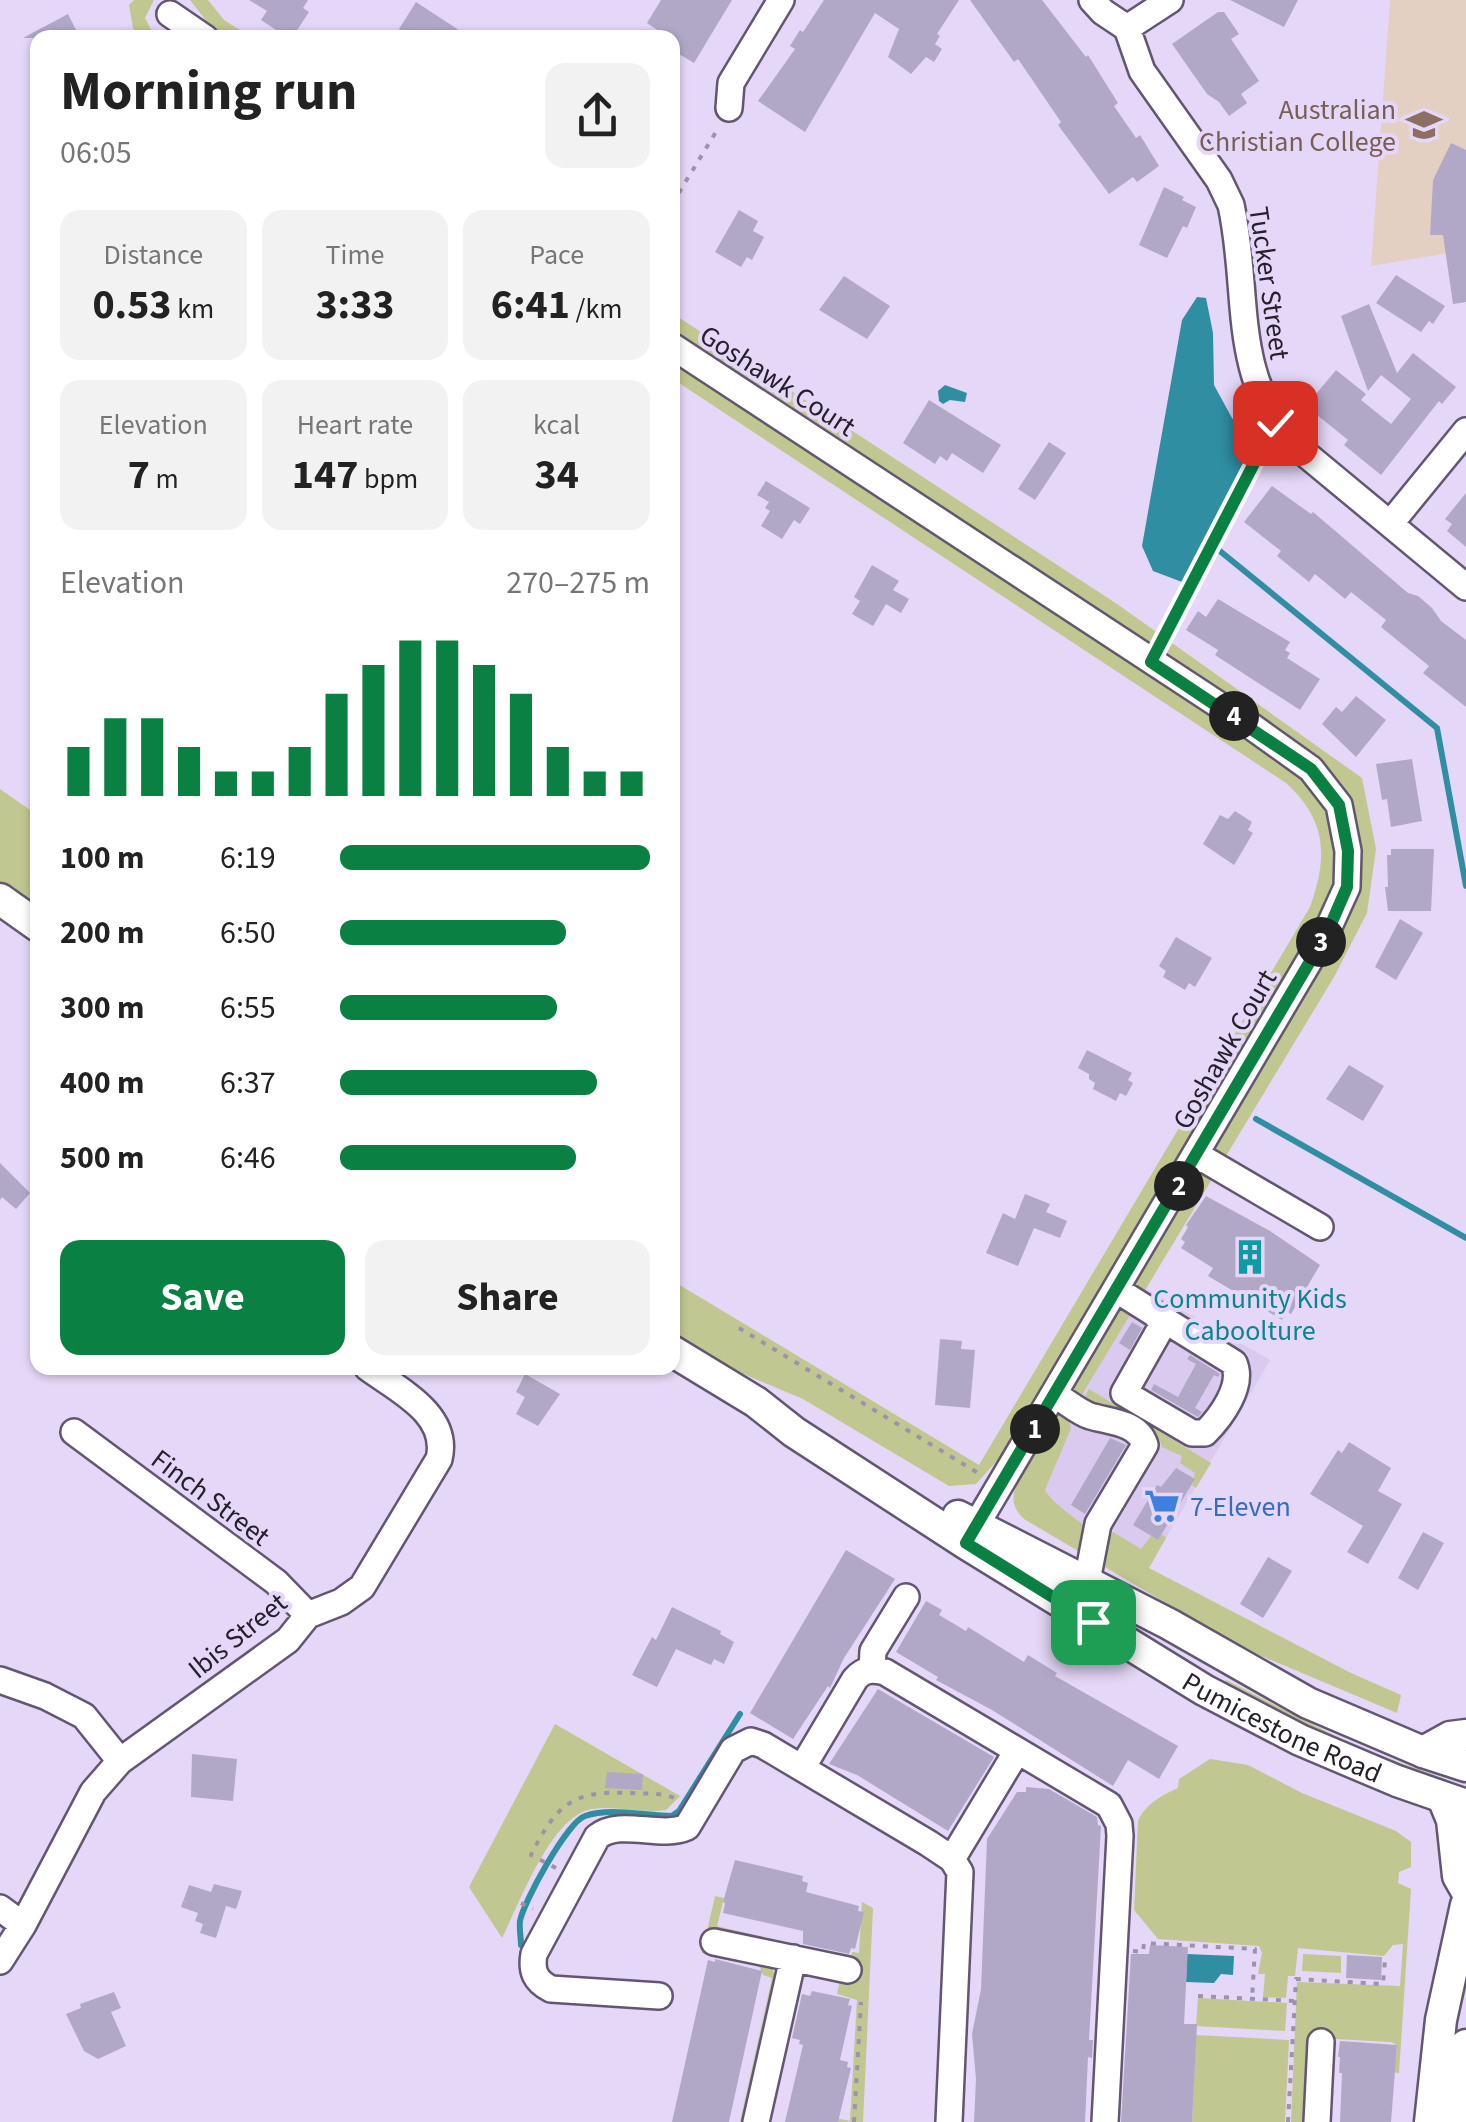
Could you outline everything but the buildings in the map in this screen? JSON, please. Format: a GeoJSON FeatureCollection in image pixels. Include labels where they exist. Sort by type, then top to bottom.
{"type":"FeatureCollection","features":[{"type":"Feature","properties":{"kind":"main road"},"geometry":{"type":"LineString","coordinates":[[0,899],[30,920]]}},
{"type":"Feature","properties":{"kind":"main road","name":"Pumicestone Road"},"geometry":{"type":"LineString","coordinates":[[680,1356],[756,1402],[795,1418],[1247,1713],[1346,1760],[1454,1801]]}},
{"type":"Feature","properties":{"kind":"main road","name":"Pumicestone Road"},"geometry":{"type":"LineString","coordinates":[[971,1535],[1087,1581],[1308,1703],[1466,1766]]}},
{"type":"Feature","properties":{"kind":"main road"},"geometry":{"type":"LineString","coordinates":[[1423,1752],[1450,1737],[1466,1736]]}},
{"type":"Feature","properties":{"kind":"main road"},"geometry":{"type":"LineString","coordinates":[[1454,1801],[1452,1820],[1458,1876],[1466,1890]]}},
{"type":"Feature","properties":{"kind":"main road"},"geometry":{"type":"LineString","coordinates":[[1448,2117],[1440,2020],[1466,1904]]}},
{"type":"Feature","properties":{"kind":"main road"},"geometry":{"type":"LineString","coordinates":[[1448,2117],[1466,2045]]}},
{"type":"Feature","properties":{"kind":"street"},"geometry":{"type":"LineString","coordinates":[[729,108],[731,84],[781,0]]}},
{"type":"Feature","properties":{"kind":"street"},"geometry":{"type":"LineString","coordinates":[[1092,0],[1127,28],[1170,0]]}},
{"type":"Feature","properties":{"kind":"street"},"geometry":{"type":"LineString","coordinates":[[170,14],[193,30]]}},
{"type":"Feature","properties":{"kind":"street","name":"Tucker Street"},"geometry":{"type":"LineString","coordinates":[[1127,28],[1142,71],[1219,180],[1231,205],[1253,378],[1275,423],[1290,442],[1466,587]]}},
{"type":"Feature","properties":{"kind":"street","name":"Goshawk Court"},"geometry":{"type":"LineString","coordinates":[[680,351],[1311,769],[1339,805],[1348,851],[1347,887],[1328,931],[971,1535]]}},
{"type":"Feature","properties":{"kind":"street"},"geometry":{"type":"LineString","coordinates":[[1390,524],[1466,431]]}},
{"type":"Feature","properties":{"kind":"street"},"geometry":{"type":"LineString","coordinates":[[1197,1155],[1320,1227]]}},
{"type":"Feature","properties":{"kind":"street"},"geometry":{"type":"LineString","coordinates":[[1117,1290],[1234,1363],[1238,1380],[1216,1422],[1200,1435],[1124,1393],[1162,1329],[1163,1324],[1155,1314]]}},
{"type":"Feature","properties":{"kind":"street","name":"Ibis Street"},"geometry":{"type":"LineString","coordinates":[[0,1961],[24,1925],[93,1792],[120,1761],[288,1640],[308,1615],[341,1602],[362,1587],[442,1449],[438,1426],[430,1415],[377,1375]]}},
{"type":"Feature","properties":{"kind":"street"},"geometry":{"type":"LineString","coordinates":[[1055,1395],[1089,1416],[1111,1418],[1140,1434],[1145,1445],[1098,1524],[1087,1581]]}},
{"type":"Feature","properties":{"kind":"street","name":"Finch Street"},"geometry":{"type":"LineString","coordinates":[[74,1432],[276,1582],[308,1615]]}},
{"type":"Feature","properties":{"kind":"street"},"geometry":{"type":"LineString","coordinates":[[872,1669],[873,1651],[906,1597]]}},
{"type":"Feature","properties":{"kind":"street"},"geometry":{"type":"LineString","coordinates":[[802,1768],[855,1679],[862,1670],[872,1669],[884,1672],[1099,1799],[1115,1814],[1120,1836],[1105,2122]]}},
{"type":"Feature","properties":{"kind":"street"},"geometry":{"type":"LineString","coordinates":[[0,1680],[45,1696],[84,1716],[120,1761]]}},
{"type":"Feature","properties":{"kind":"street"},"geometry":{"type":"LineString","coordinates":[[659,1996],[551,1989],[541,1984],[533,1972],[534,1954],[590,1846],[604,1832],[664,1832],[687,1827],[732,1750],[751,1742],[762,1745],[952,1859],[960,1872],[949,2122]]}},
{"type":"Feature","properties":{"kind":"street"},"geometry":{"type":"LineString","coordinates":[[952,1859],[1017,1751]]}},
{"type":"Feature","properties":{"kind":"street"},"geometry":{"type":"LineString","coordinates":[[0,1908],[24,1925]]}},
{"type":"Feature","properties":{"kind":"street"},"geometry":{"type":"LineString","coordinates":[[714,1942],[848,1970]]}},
{"type":"Feature","properties":{"kind":"street"},"geometry":{"type":"LineString","coordinates":[[756,2122],[792,1958]]}},
{"type":"Feature","properties":{"kind":"street"},"geometry":{"type":"LineString","coordinates":[[1317,2122],[1321,2042]]}},
{"type":"Feature","properties":{"kind":"path"},"geometry":{"type":"LineString","coordinates":[[680,191],[729,108]]}},
{"type":"Feature","properties":{"kind":"path"},"geometry":{"type":"LineString","coordinates":[[1151,662],[1275,423]]}},
{"type":"Feature","properties":{"kind":"path"},"geometry":{"type":"LineString","coordinates":[[739,1328],[986,1478]]}},
{"type":"Feature","properties":{"kind":"path"},"geometry":{"type":"LineString","coordinates":[[555,1867],[531,1855],[559,1808],[583,1795],[604,1792],[665,1794],[678,1800]]}},
{"type":"Feature","properties":{"kind":"path"},"geometry":{"type":"LineString","coordinates":[[521,1903],[534,1910]]}},
{"type":"Feature","properties":{"kind":"path"},"geometry":{"type":"LineString","coordinates":[[1114,1950],[1144,1952],[1144,1943],[1255,1949],[1252,1999]]}},
{"type":"Feature","properties":{"kind":"path"},"geometry":{"type":"LineString","coordinates":[[1198,1996],[1294,2001]]}},
{"type":"Feature","properties":{"kind":"path"},"geometry":{"type":"LineString","coordinates":[[854,2122],[860,2002]]}},
{"type":"Feature","properties":{"kind":"shaded area","name":"Australian Christian College"},"geometry":{"type":"Polygon","coordinates":[[[1390,0],[1466,0],[1466,250],[1371,266],[1390,0]]]}},
{"type":"Feature","properties":{"kind":"shaded area"},"geometry":{"type":"Polygon","coordinates":[[[1144,1288],[1270,1360],[1149,1567],[1045,1504],[1038,1484],[1086,1388],[1144,1288]]]}},
{"type":"Feature","properties":{"kind":"green space"},"geometry":{"type":"Polygon","coordinates":[[[134,0],[154,0],[145,18],[151,30],[135,30],[129,5],[134,0]]]}},
{"type":"Feature","properties":{"kind":"green space"},"geometry":{"type":"Polygon","coordinates":[[[190,0],[208,0],[224,20],[240,30],[214,30],[190,0]]]}},
{"type":"Feature","properties":{"kind":"green space"},"geometry":{"type":"Polygon","coordinates":[[[680,318],[1117,604],[1362,778],[1376,849],[1367,913],[1334,977],[1086,1388],[1069,1421],[1071,1428],[1045,1490],[1064,1510],[1107,1540],[1113,1532],[1141,1549],[1151,1536],[1158,1540],[1162,1534],[1166,1538],[1149,1568],[1401,1695],[1397,1713],[1240,1647],[1024,1519],[1014,1501],[1015,1487],[1346,914],[1345,801],[680,341],[680,318]]]}},
{"type":"Feature","properties":{"kind":"green space"},"geometry":{"type":"Polygon","coordinates":[[[680,362],[1282,759],[1300,776],[1325,811],[1332,830],[1335,869],[1324,915],[1010,1446],[976,1484],[949,1486],[803,1399],[703,1357],[680,1343],[680,1285],[979,1465],[1310,907],[1320,872],[1320,840],[1310,811],[1286,783],[680,384],[680,362]]]}},
{"type":"Feature","properties":{"kind":"green space"},"geometry":{"type":"Polygon","coordinates":[[[0,789],[30,810],[30,905],[0,882],[0,789]]]}},
{"type":"Feature","properties":{"kind":"green space"},"geometry":{"type":"Polygon","coordinates":[[[1089,1389],[1211,1463],[1196,1488],[1192,1485],[1195,1473],[1180,1463],[1182,1456],[1106,1409],[1083,1400],[1089,1389]]]}},
{"type":"Feature","properties":{"kind":"green space"},"geometry":{"type":"Polygon","coordinates":[[[1226,1680],[1357,1747],[1448,1780],[1447,1786],[1378,1763],[1223,1687],[1226,1680]]]}},
{"type":"Feature","properties":{"kind":"green space"},"geometry":{"type":"Polygon","coordinates":[[[555,1724],[680,1796],[666,1810],[597,1808],[574,1817],[548,1846],[502,1938],[469,1887],[555,1724]]]}},
{"type":"Feature","properties":{"kind":"green space"},"geometry":{"type":"Polygon","coordinates":[[[1210,1759],[1248,1765],[1302,1793],[1396,1831],[1411,1842],[1411,1867],[1399,1872],[1398,1883],[1411,1889],[1399,2073],[1390,2072],[1397,2045],[1391,2042],[1316,2038],[1311,2122],[1291,2122],[1297,1982],[1400,1986],[1403,1944],[1393,1945],[1384,1956],[1298,1948],[1295,1976],[1288,1976],[1286,1998],[1263,1997],[1265,1974],[1258,1974],[1262,1953],[1259,1946],[1158,1939],[1134,1910],[1138,1821],[1150,1805],[1178,1788],[1179,1779],[1210,1759]]]}},
{"type":"Feature","properties":{"kind":"green space"},"geometry":{"type":"Polygon","coordinates":[[[715,1896],[724,1898],[717,1926],[851,1958],[852,1952],[859,1953],[862,1902],[873,1908],[863,2122],[835,2122],[836,2118],[850,2121],[857,2000],[837,1994],[840,1981],[764,1964],[772,1968],[776,1978],[745,2122],[740,2122],[772,1978],[763,1975],[759,1966],[702,1953],[715,1896]]]}},
{"type":"Feature","properties":{"kind":"green space"},"geometry":{"type":"Polygon","coordinates":[[[1303,1954],[1341,1956],[1341,1973],[1302,1971],[1303,1954]]]}},
{"type":"Feature","properties":{"kind":"green space"},"geometry":{"type":"Polygon","coordinates":[[[1198,1998],[1287,2003],[1285,2031],[1196,2026],[1198,1998]]]}},
{"type":"Feature","properties":{"kind":"green space"},"geometry":{"type":"Polygon","coordinates":[[[1196,2035],[1289,2040],[1285,2122],[1192,2122],[1196,2035]]]}},
{"type":"Feature","properties":{"kind":"water"},"geometry":{"type":"Polygon","coordinates":[[[1197,297],[1206,298],[1213,333],[1214,385],[1232,418],[1252,442],[1250,455],[1182,582],[1153,571],[1142,546],[1182,320],[1197,297]]]}},
{"type":"Feature","properties":{"kind":"water"},"geometry":{"type":"Polygon","coordinates":[[[945,385],[967,393],[965,402],[939,401],[938,391],[945,385]]]}},
{"type":"Feature","properties":{"kind":"water"},"geometry":{"type":"Polygon","coordinates":[[[1187,1954],[1234,1956],[1233,1975],[1221,1974],[1214,1983],[1186,1982],[1187,1954]]]}},
{"type":"Feature","properties":{"kind":"waterway"},"geometry":{"type":"LineString","coordinates":[[1215,547],[1437,728],[1466,886]]}},
{"type":"Feature","properties":{"kind":"waterway"},"geometry":{"type":"LineString","coordinates":[[1256,1119],[1466,1238]]}},
{"type":"Feature","properties":{"kind":"waterway"},"geometry":{"type":"LineString","coordinates":[[521,1945],[520,1921],[529,1898],[557,1847],[577,1821],[605,1812],[672,1816],[679,1811],[740,1714]]}},
{"type":"Feature","properties":{"kind":"place","name":"Australian Christian College"},"geometry":{"type":"Point","coordinates":[1424,125]}},
{"type":"Feature","properties":{"kind":"place","name":"Community Kids Caboolture"},"geometry":{"type":"Point","coordinates":[1250,1257]}},
{"type":"Feature","properties":{"kind":"place","name":"7-Eleven"},"geometry":{"type":"Point","coordinates":[1162,1506]}},
{"type":"Feature","properties":{"kind":"route"},"geometry":{"type":"LineString","coordinates":[[1093,1622],[966,1543],[1328,931],[1347,887],[1348,851],[1339,805],[1311,769],[1151,662],[1275,423]]}}]}
